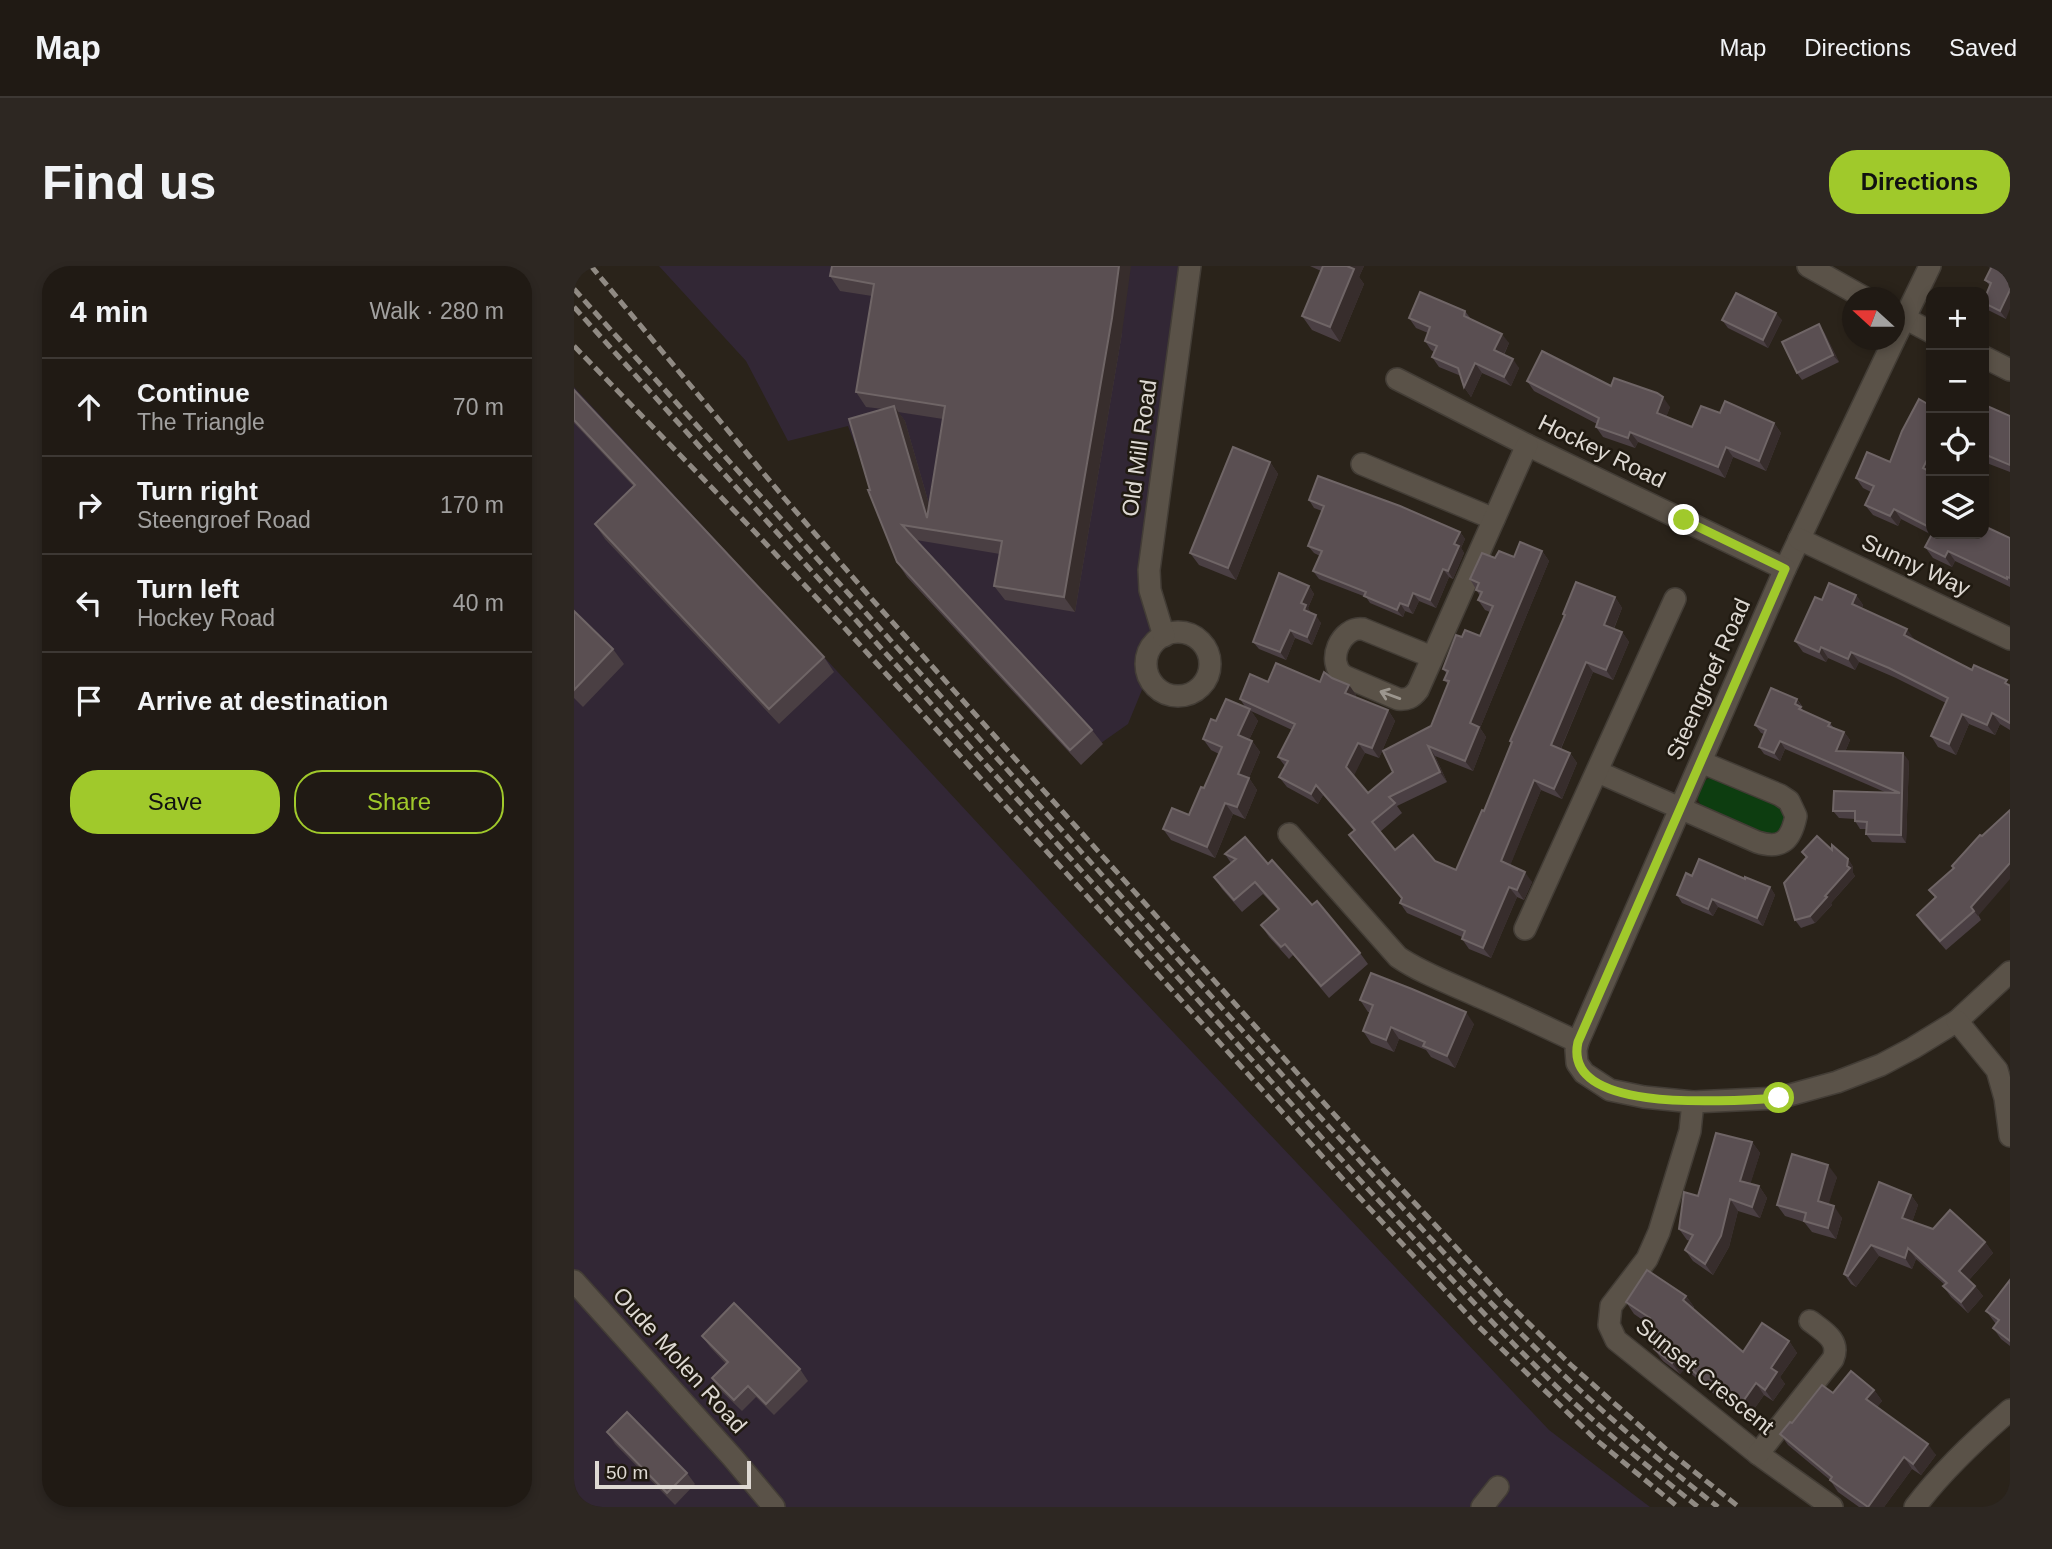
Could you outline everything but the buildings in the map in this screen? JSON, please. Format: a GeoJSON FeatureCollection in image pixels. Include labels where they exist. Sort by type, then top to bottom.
{"type":"FeatureCollection","features":[{"type":"Feature","properties":{"kind":"street","name":"Old Mill Road"},"geometry":{"type":"LineString","coordinates":[[1164,636],[1150,590],[1149,570],[1190,266]]}},
{"type":"Feature","properties":{"kind":"street"},"geometry":{"type":"LineString","coordinates":[[1808,266],[1845,287]]}},
{"type":"Feature","properties":{"kind":"street","name":"Steengroef Road"},"geometry":{"type":"LineString","coordinates":[[1905,312],[1930,266]]}},
{"type":"Feature","properties":{"kind":"street"},"geometry":{"type":"LineString","coordinates":[[1905,328],[1926,331]]}},
{"type":"Feature","properties":{"kind":"street","name":"Steengroef Road"},"geometry":{"type":"LineString","coordinates":[[1578,1042],[1785,569],[1886,350]]}},
{"type":"Feature","properties":{"kind":"street"},"geometry":{"type":"LineString","coordinates":[[1989,360],[2010,370]]}},
{"type":"Feature","properties":{"kind":"street","name":"Hockey Road"},"geometry":{"type":"LineString","coordinates":[[1397,379],[1527,445],[1785,569]]}},
{"type":"Feature","properties":{"kind":"street"},"geometry":{"type":"LineString","coordinates":[[1432,657],[1527,445]]}},
{"type":"Feature","properties":{"kind":"street"},"geometry":{"type":"LineString","coordinates":[[1362,464],[1494,519]]}},
{"type":"Feature","properties":{"kind":"street","name":"Sunny Way"},"geometry":{"type":"LineString","coordinates":[[1799,538],[2010,639]]}},
{"type":"Feature","properties":{"kind":"street"},"geometry":{"type":"LineString","coordinates":[[1525,929],[1675,599]]}},
{"type":"Feature","properties":{"kind":"street"},"geometry":{"type":"LineString","coordinates":[[1598,772],[1768,845],[1783,842],[1789,836],[1796,816],[1789,802],[1780,795],[1701,762]]}},
{"type":"Feature","properties":{"kind":"street"},"geometry":{"type":"LineString","coordinates":[[1289,834],[1398,957],[1412,967],[1578,1042],[1577,1063],[1584,1073],[1610,1090],[1644,1097],[1693,1102],[1779,1098],[1837,1083],[1881,1065],[1957,1021],[2010,972]]}},
{"type":"Feature","properties":{"kind":"street"},"geometry":{"type":"LineString","coordinates":[[1957,1021],[1997,1070],[2005,1098],[2010,1136]]}},
{"type":"Feature","properties":{"kind":"street","name":"Sunset Crescent"},"geometry":{"type":"LineString","coordinates":[[1693,1102],[1690,1131],[1659,1232],[1647,1259],[1611,1306],[1609,1325],[1616,1339],[1758,1454],[1832,1507]]}},
{"type":"Feature","properties":{"kind":"street","name":"Oude Molen Road"},"geometry":{"type":"LineString","coordinates":[[574,1281],[774,1507]]}},
{"type":"Feature","properties":{"kind":"street"},"geometry":{"type":"LineString","coordinates":[[1758,1454],[1833,1359],[1835,1343],[1810,1321]]}},
{"type":"Feature","properties":{"kind":"street"},"geometry":{"type":"LineString","coordinates":[[1915,1507],[1936,1479],[2010,1410]]}},
{"type":"Feature","properties":{"kind":"street"},"geometry":{"type":"LineString","coordinates":[[1482,1507],[1498,1487]]}},
{"type":"Feature","properties":{"kind":"shaded area"},"geometry":{"type":"Polygon","coordinates":[[[659,266],[1190,266],[1149,570],[1164,636],[1128,724],[1077,760],[903,569],[848,426],[788,441],[746,361],[659,266]]]}},
{"type":"Feature","properties":{"kind":"shaded area"},"geometry":{"type":"Polygon","coordinates":[[[574,387],[1072,925],[1549,1430],[1650,1507],[574,1507],[574,387]]]}},
{"type":"Feature","properties":{"kind":"green space"},"geometry":{"type":"Polygon","coordinates":[[[1713,776],[1787,809],[1786,829],[1769,838],[1704,810],[1698,800],[1698,793],[1702,782],[1713,776]]]}},
{"type":"Feature","properties":{"kind":"railway"},"geometry":{"type":"LineString","coordinates":[[591,266],[870,597],[1386,1172],[1506,1301],[1571,1365],[1667,1450],[1739,1507]]}},
{"type":"Feature","properties":{"kind":"railway"},"geometry":{"type":"LineString","coordinates":[[574,289],[1467,1277],[1576,1387],[1718,1507]]}},
{"type":"Feature","properties":{"kind":"railway"},"geometry":{"type":"LineString","coordinates":[[574,307],[1438,1264],[1573,1402],[1698,1507]]}},
{"type":"Feature","properties":{"kind":"railway"},"geometry":{"type":"LineString","coordinates":[[574,346],[841,624],[1479,1327],[1594,1438],[1678,1507]]}},
{"type":"Feature","properties":{"kind":"route"},"geometry":{"type":"LineString","coordinates":[[1684,520],[1785,569],[1578,1042],[1577,1063],[1590,1078],[1610,1090],[1644,1097],[1693,1102],[1779,1098]]}}]}
